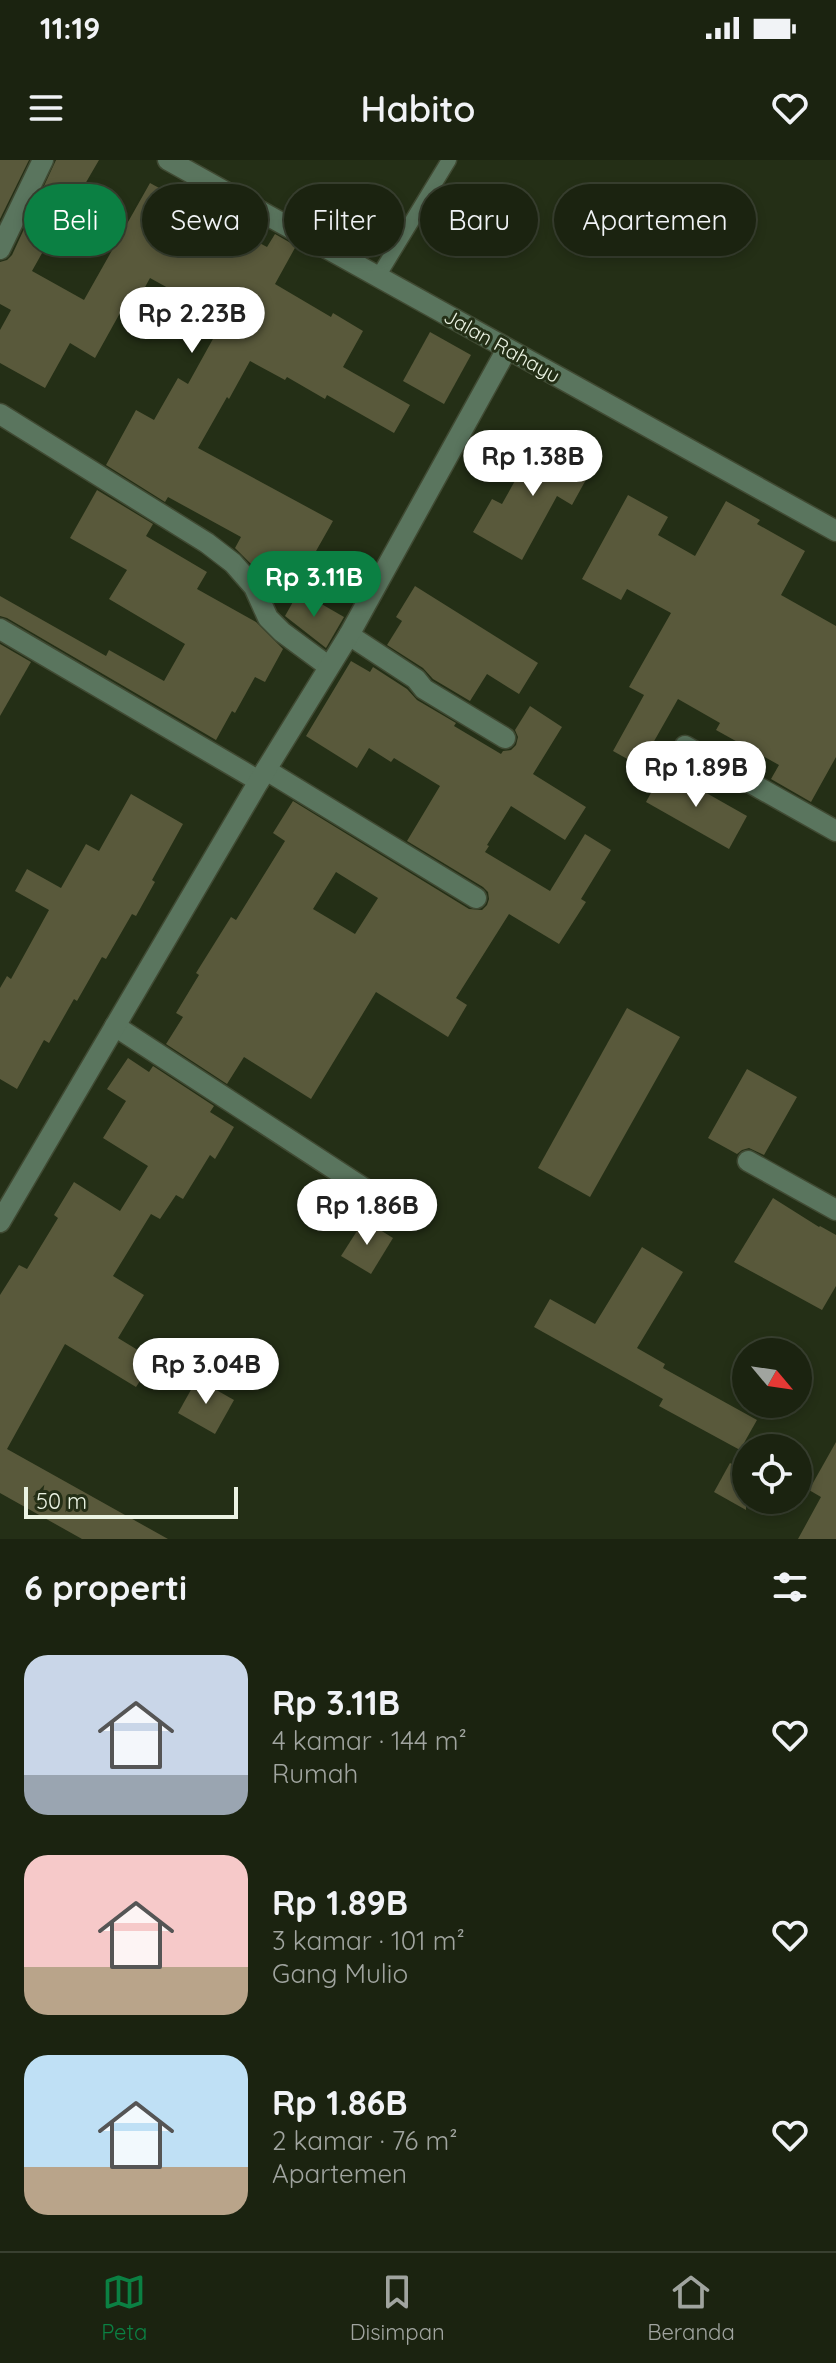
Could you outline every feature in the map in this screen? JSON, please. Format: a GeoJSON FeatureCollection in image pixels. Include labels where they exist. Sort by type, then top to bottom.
{"type":"FeatureCollection","features":[{"type":"Feature","properties":{"kind":"street"},"geometry":{"type":"LineString","coordinates":[[0,249],[43,160]]}},
{"type":"Feature","properties":{"kind":"street","name":"Jalan Rahayu"},"geometry":{"type":"LineString","coordinates":[[168,160],[836,531]]}},
{"type":"Feature","properties":{"kind":"street"},"geometry":{"type":"LineString","coordinates":[[0,1222],[262,776],[349,635],[507,349]]}},
{"type":"Feature","properties":{"kind":"street"},"geometry":{"type":"LineString","coordinates":[[0,414],[207,543],[233,563],[254,587],[268,618],[328,666]]}},
{"type":"Feature","properties":{"kind":"street"},"geometry":{"type":"LineString","coordinates":[[0,629],[476,898]]}},
{"type":"Feature","properties":{"kind":"street"},"geometry":{"type":"LineString","coordinates":[[349,635],[416,679],[424,689],[505,738]]}},
{"type":"Feature","properties":{"kind":"street"},"geometry":{"type":"LineString","coordinates":[[685,746],[836,831]]}},
{"type":"Feature","properties":{"kind":"street"},"geometry":{"type":"LineString","coordinates":[[115,1026],[394,1208]]}},
{"type":"Feature","properties":{"kind":"street"},"geometry":{"type":"LineString","coordinates":[[748,1161],[836,1210]]}},
{"type":"Feature","properties":{"kind":"lane"},"geometry":{"type":"LineString","coordinates":[[379,275],[449,160]]}},
{"type":"Feature","properties":{"kind":"building"},"geometry":{"type":"Polygon","coordinates":[[[0,160],[29,160],[0,219],[0,160]]]}},
{"type":"Feature","properties":{"kind":"building"},"geometry":{"type":"Polygon","coordinates":[[[56,160],[99,160],[85,184],[45,184],[56,160]]]}},
{"type":"Feature","properties":{"kind":"building"},"geometry":{"type":"Polygon","coordinates":[[[142,197],[142,256],[268,256],[268,245],[275,234],[284,239],[284,256],[290,256],[275,284],[331,317],[333,313],[363,331],[343,367],[410,405],[394,433],[327,395],[325,399],[287,377],[285,380],[250,361],[198,448],[333,521],[294,590],[256,569],[235,548],[241,537],[168,497],[165,502],[106,465],[136,410],[154,420],[178,378],[188,384],[224,319],[150,278],[128,318],[120,313],[95,358],[70,343],[45,388],[0,363],[0,330],[11,310],[0,304],[0,262],[12,255],[24,229],[24,256],[40,256],[32,271],[84,300],[109,256],[126,256],[126,226],[142,197]]]}},
{"type":"Feature","properties":{"kind":"building"},"geometry":{"type":"Polygon","coordinates":[[[430,332],[471,355],[444,404],[403,381],[430,332]]]}},
{"type":"Feature","properties":{"kind":"building"},"geometry":{"type":"Polygon","coordinates":[[[540,436],[593,467],[572,505],[557,496],[522,560],[473,532],[492,499],[502,504],[540,436]]]}},
{"type":"Feature","properties":{"kind":"building"},"geometry":{"type":"Polygon","coordinates":[[[97,490],[153,524],[146,536],[207,572],[197,589],[256,622],[283,649],[265,682],[255,677],[216,740],[0,616],[0,596],[106,656],[109,650],[164,681],[185,644],[109,599],[127,570],[70,538],[97,490]]]}},
{"type":"Feature","properties":{"kind":"building"},"geometry":{"type":"Polygon","coordinates":[[[628,495],[668,517],[658,535],[695,556],[726,501],[760,520],[757,524],[805,551],[781,595],[836,626],[836,757],[811,802],[771,779],[779,765],[716,730],[720,723],[678,699],[640,766],[613,751],[644,695],[629,687],[671,613],[627,589],[621,600],[582,579],[628,495]]]}},
{"type":"Feature","properties":{"kind":"building"},"geometry":{"type":"Polygon","coordinates":[[[415,586],[538,663],[519,694],[487,674],[470,701],[433,679],[423,668],[387,645],[402,621],[396,617],[415,586]]]}},
{"type":"Feature","properties":{"kind":"building"},"geometry":{"type":"Polygon","coordinates":[[[299,591],[344,617],[326,648],[285,616],[299,591]]]}},
{"type":"Feature","properties":{"kind":"building"},"geometry":{"type":"Polygon","coordinates":[[[0,644],[31,662],[0,716],[0,644]]]}},
{"type":"Feature","properties":{"kind":"building"},"geometry":{"type":"Polygon","coordinates":[[[351,661],[370,672],[373,667],[407,689],[417,700],[456,723],[454,726],[501,754],[516,745],[518,737],[515,730],[530,706],[562,727],[533,774],[586,807],[565,840],[511,806],[485,852],[550,891],[585,834],[611,850],[581,899],[586,902],[559,944],[509,914],[456,998],[467,1005],[448,1037],[376,992],[311,1099],[244,1057],[227,1084],[166,1044],[183,1017],[176,1013],[199,975],[196,973],[231,917],[236,920],[285,841],[273,833],[293,801],[469,909],[482,910],[489,899],[483,887],[407,841],[440,786],[394,758],[391,762],[369,748],[357,768],[306,736],[351,661]],[[336,872],[313,909],[355,934],[378,898],[336,872]]]}},
{"type":"Feature","properties":{"kind":"building"},"geometry":{"type":"Polygon","coordinates":[[[664,769],[747,816],[729,849],[646,802],[664,769]]]}},
{"type":"Feature","properties":{"kind":"building"},"geometry":{"type":"Polygon","coordinates":[[[131,794],[183,824],[136,916],[132,914],[106,959],[102,957],[49,1043],[44,1040],[17,1089],[0,1079],[0,988],[7,976],[11,979],[49,910],[15,891],[27,869],[61,888],[86,844],[99,851],[131,794]]]}},
{"type":"Feature","properties":{"kind":"building"},"geometry":{"type":"Polygon","coordinates":[[[627,1008],[680,1037],[590,1197],[538,1168],[627,1008]]]}},
{"type":"Feature","properties":{"kind":"building"},"geometry":{"type":"Polygon","coordinates":[[[128,1058],[149,1072],[153,1066],[214,1106],[210,1112],[234,1127],[215,1159],[210,1155],[183,1199],[176,1195],[160,1219],[151,1214],[113,1276],[144,1295],[118,1338],[154,1360],[136,1387],[65,1344],[7,1449],[168,1539],[82,1539],[0,1493],[0,1295],[19,1265],[27,1269],[58,1218],[54,1215],[74,1182],[120,1211],[148,1166],[103,1138],[126,1101],[107,1089],[128,1058]]]}},
{"type":"Feature","properties":{"kind":"building"},"geometry":{"type":"Polygon","coordinates":[[[747,1069],[797,1097],[764,1155],[749,1148],[737,1154],[708,1138],[747,1069]]]}},
{"type":"Feature","properties":{"kind":"building"},"geometry":{"type":"Polygon","coordinates":[[[773,1198],[836,1235],[836,1286],[822,1310],[734,1262],[773,1198]]]}},
{"type":"Feature","properties":{"kind":"building"},"geometry":{"type":"Polygon","coordinates":[[[364,1220],[393,1238],[371,1274],[341,1256],[364,1220]]]}},
{"type":"Feature","properties":{"kind":"building"},"geometry":{"type":"Polygon","coordinates":[[[642,1247],[683,1272],[637,1348],[665,1364],[663,1368],[732,1406],[732,1418],[757,1420],[749,1434],[732,1434],[732,1446],[659,1406],[663,1399],[534,1327],[550,1299],[595,1324],[642,1247]]]}},
{"type":"Feature","properties":{"kind":"building"},"geometry":{"type":"Polygon","coordinates":[[[197,1379],[234,1400],[215,1434],[178,1413],[197,1379]]]}},
{"type":"Feature","properties":{"kind":"building"},"geometry":{"type":"Polygon","coordinates":[[[836,1442],[836,1539],[798,1539],[821,1497],[812,1492],[812,1485],[836,1442]]]}},
{"type":"Feature","properties":{"kind":"building"},"geometry":{"type":"Polygon","coordinates":[[[730,1463],[732,1464],[732,1502],[714,1492],[730,1463]]]}}]}
